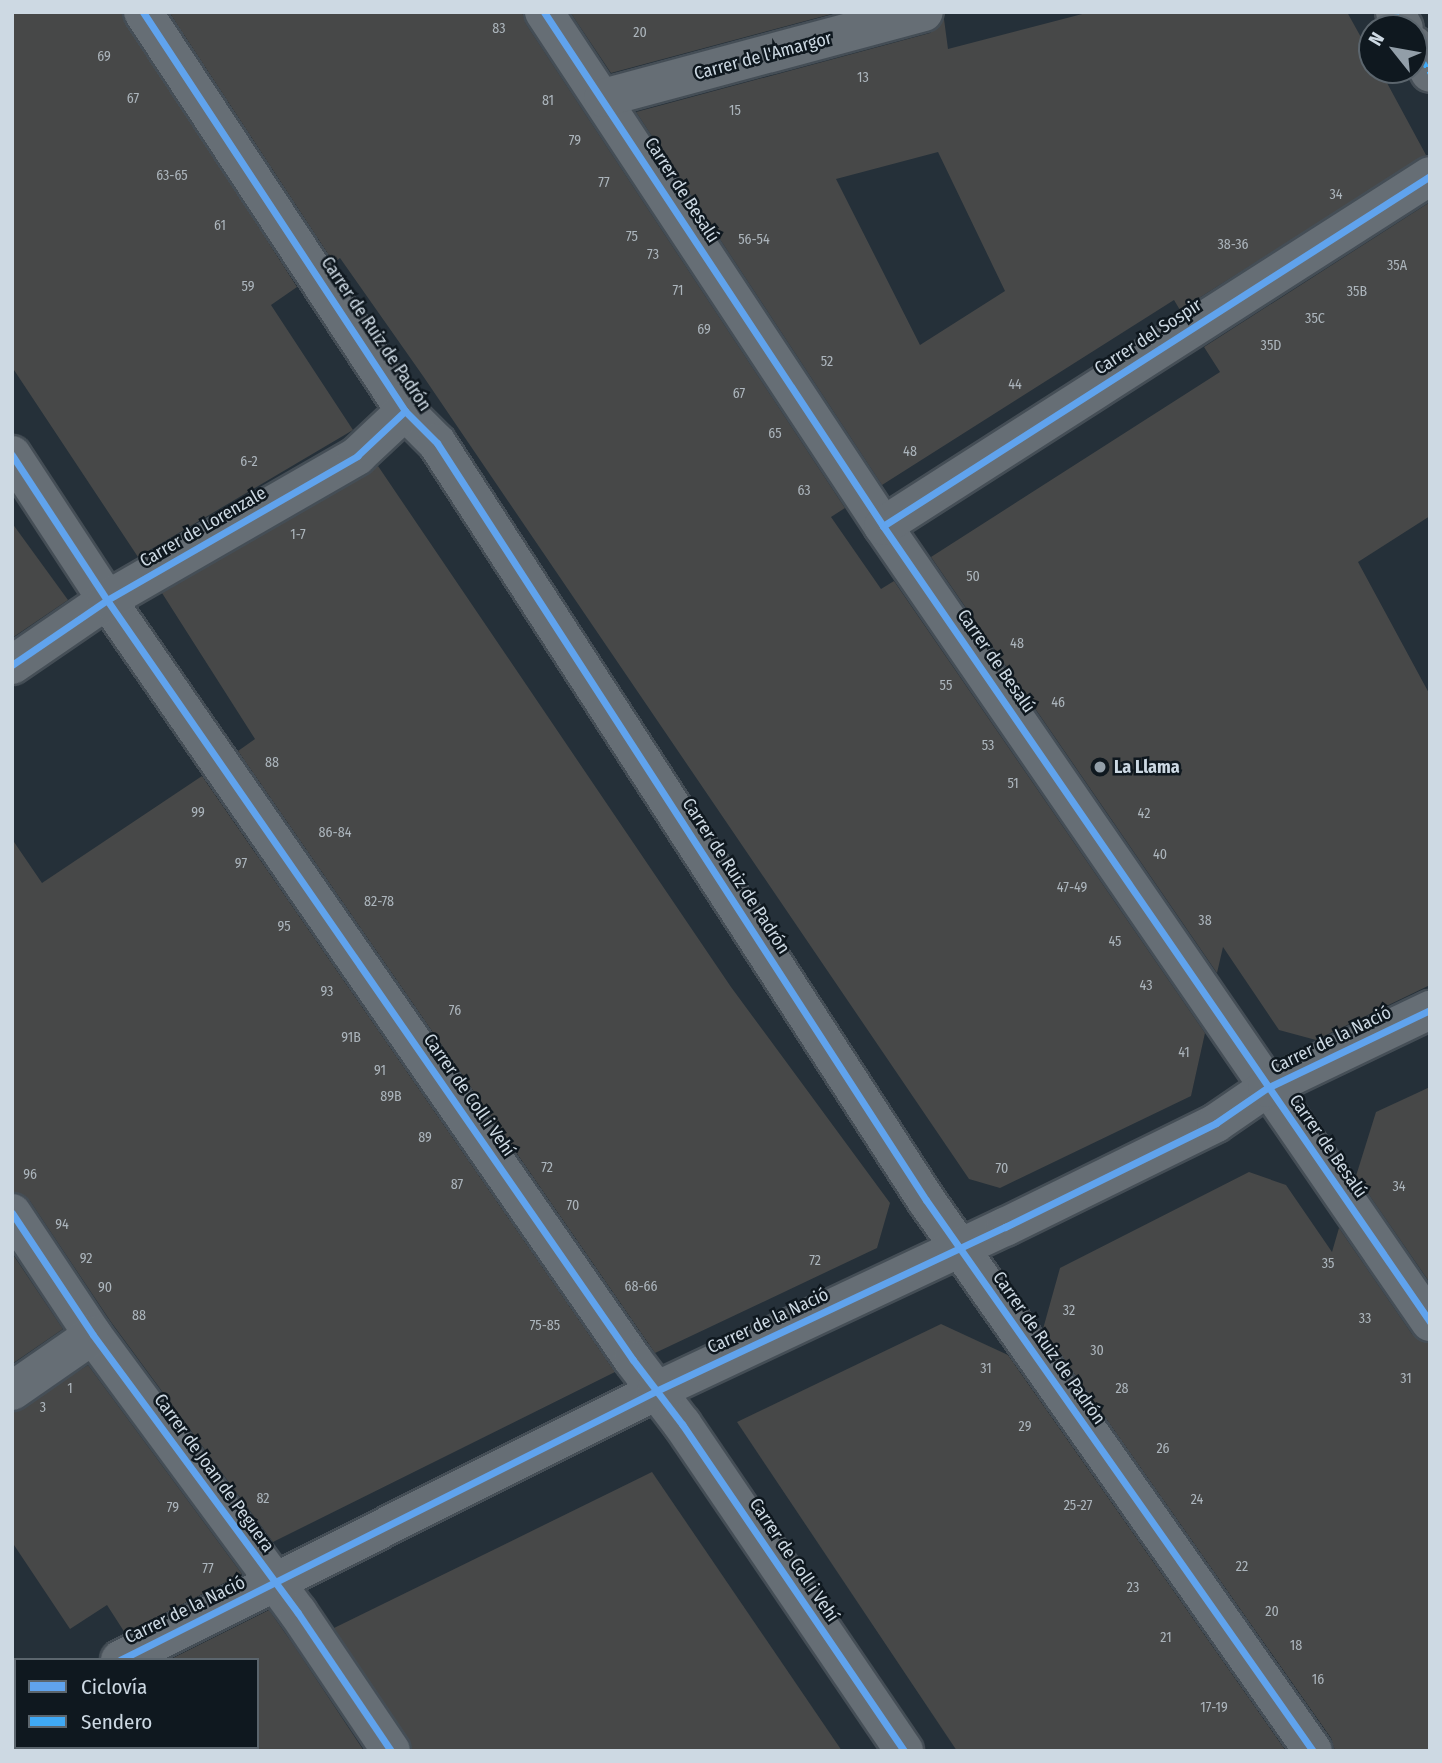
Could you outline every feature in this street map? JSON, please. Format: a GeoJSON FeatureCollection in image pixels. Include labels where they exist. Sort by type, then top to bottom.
{"type":"FeatureCollection","features":[{"type":"Feature","properties":{"kind":"street","name":"Carrer de Ruiz de Padrón"},"geometry":{"type":"LineString","coordinates":[[143,12],[405,411],[437,443],[959,1249],[1313,1751]]}},
{"type":"Feature","properties":{"kind":"street","name":"Carrer de Besalú"},"geometry":{"type":"LineString","coordinates":[[544,12],[883,526],[1245,1048],[1267,1088],[1430,1322]]}},
{"type":"Feature","properties":{"kind":"street","name":"Carrer de l'Amargor"},"geometry":{"type":"LineString","coordinates":[[603,98],[924,12]]}},
{"type":"Feature","properties":{"kind":"street","name":"Carrer del Sospir"},"geometry":{"type":"LineString","coordinates":[[883,526],[1430,176]]}},
{"type":"Feature","properties":{"kind":"street","name":"Carrer de Lorenzale"},"geometry":{"type":"LineString","coordinates":[[12,665],[107,600],[357,456],[405,411]]}},
{"type":"Feature","properties":{"kind":"street","name":"Carrer de Coll i Vehí"},"geometry":{"type":"LineString","coordinates":[[12,455],[107,600],[904,1751]]}},
{"type":"Feature","properties":{"kind":"street","name":"Carrer de la Nació"},"geometry":{"type":"LineString","coordinates":[[124,1658],[656,1391],[959,1249],[1216,1123],[1267,1088],[1430,1010]]}},
{"type":"Feature","properties":{"kind":"street","name":"Carrer de Joan de Peguera"},"geometry":{"type":"LineString","coordinates":[[12,1213],[93,1335],[274,1584],[391,1751]]}},
{"type":"Feature","properties":{"kind":"street"},"geometry":{"type":"LineString","coordinates":[[12,1391],[93,1335]]}},
{"type":"Feature","properties":{"kind":"building"},"geometry":{"type":"Polygon","coordinates":[[[12,12],[121,12],[297,287],[271,305],[353,430],[138,557],[12,367],[12,12]]]}},
{"type":"Feature","properties":{"kind":"building"},"geometry":{"type":"Polygon","coordinates":[[[169,12],[522,12],[526,24],[845,508],[831,517],[881,589],[894,581],[1205,1033],[1191,1096],[1000,1188],[969,1179],[423,376],[340,258],[334,263],[169,12]]]}},
{"type":"Feature","properties":{"kind":"building"},"geometry":{"type":"Polygon","coordinates":[[[570,12],[839,12],[611,73],[570,12]]]}},
{"type":"Feature","properties":{"kind":"building"},"geometry":{"type":"Polygon","coordinates":[[[1090,12],[1347,12],[1358,32],[1358,84],[1388,84],[1426,155],[1180,310],[1174,300],[882,485],[636,112],[930,33],[944,19],[948,49],[1090,12]],[[938,152],[836,179],[920,345],[1005,291],[938,152]]]}},
{"type":"Feature","properties":{"kind":"building"},"geometry":{"type":"Polygon","coordinates":[[[1430,202],[1430,516],[1358,562],[1430,695],[1430,985],[1316,1040],[1279,1030],[1223,947],[1217,973],[931,557],[1220,372],[1204,347],[1430,202]]]}},
{"type":"Feature","properties":{"kind":"building"},"geometry":{"type":"Polygon","coordinates":[[[378,466],[731,987],[890,1203],[877,1248],[655,1353],[238,751],[255,739],[162,593],[378,466]]]}},
{"type":"Feature","properties":{"kind":"building"},"geometry":{"type":"Polygon","coordinates":[[[12,523],[68,600],[12,638],[12,523]]]}},
{"type":"Feature","properties":{"kind":"building"},"geometry":{"type":"Polygon","coordinates":[[[202,776],[615,1372],[273,1542],[111,1322],[30,1201],[12,1191],[12,839],[42,883],[202,776]]]}},
{"type":"Feature","properties":{"kind":"building"},"geometry":{"type":"Polygon","coordinates":[[[1430,1087],[1430,1283],[1356,1176],[1376,1112],[1430,1087]]]}},
{"type":"Feature","properties":{"kind":"building"},"geometry":{"type":"Polygon","coordinates":[[[1249,1172],[1286,1185],[1332,1252],[1339,1228],[1412,1334],[1430,1344],[1430,1751],[1335,1751],[1331,1738],[1043,1329],[1060,1268],[1249,1172]]]}},
{"type":"Feature","properties":{"kind":"building"},"geometry":{"type":"Polygon","coordinates":[[[12,1253],[63,1329],[12,1364],[12,1253]]]}},
{"type":"Feature","properties":{"kind":"building"},"geometry":{"type":"Polygon","coordinates":[[[941,1324],[1008,1355],[1286,1751],[957,1751],[737,1422],[941,1324]]]}},
{"type":"Feature","properties":{"kind":"building"},"geometry":{"type":"Polygon","coordinates":[[[88,1365],[242,1574],[125,1633],[107,1605],[70,1629],[12,1542],[12,1413],[88,1365]]]}},
{"type":"Feature","properties":{"kind":"building"},"geometry":{"type":"Polygon","coordinates":[[[652,1472],[842,1751],[413,1751],[334,1628],[652,1472]]]}},
{"type":"Feature","properties":{"kind":"building"},"geometry":{"type":"Polygon","coordinates":[[[269,1610],[364,1751],[257,1751],[259,1658],[173,1658],[269,1610]]]}},
{"type":"Feature","properties":{"kind":"marked path"},"geometry":{"type":"LineString","coordinates":[[1428,70],[1430,73]]}},
{"type":"Feature","properties":{"kind":"cycle path"},"geometry":{"type":"LineString","coordinates":[[143,12],[405,411],[437,443],[926,1200],[1313,1751]]}},
{"type":"Feature","properties":{"kind":"cycle path"},"geometry":{"type":"LineString","coordinates":[[544,12],[883,526],[1430,1322]]}},
{"type":"Feature","properties":{"kind":"cycle path"},"geometry":{"type":"LineString","coordinates":[[883,526],[1430,176]]}},
{"type":"Feature","properties":{"kind":"cycle path"},"geometry":{"type":"LineString","coordinates":[[12,665],[107,600],[357,456],[405,411]]}},
{"type":"Feature","properties":{"kind":"cycle path"},"geometry":{"type":"LineString","coordinates":[[12,455],[107,600],[633,1360],[682,1424],[904,1751]]}},
{"type":"Feature","properties":{"kind":"cycle path"},"geometry":{"type":"LineString","coordinates":[[124,1658],[656,1391],[1005,1227],[1216,1123],[1267,1088],[1430,1010]]}},
{"type":"Feature","properties":{"kind":"cycle path"},"geometry":{"type":"LineString","coordinates":[[12,1213],[93,1335],[298,1613],[391,1751]]}},
{"type":"Feature","properties":{"kind":"place","name":"La Llama"},"geometry":{"type":"Point","coordinates":[1100,767]}}]}
